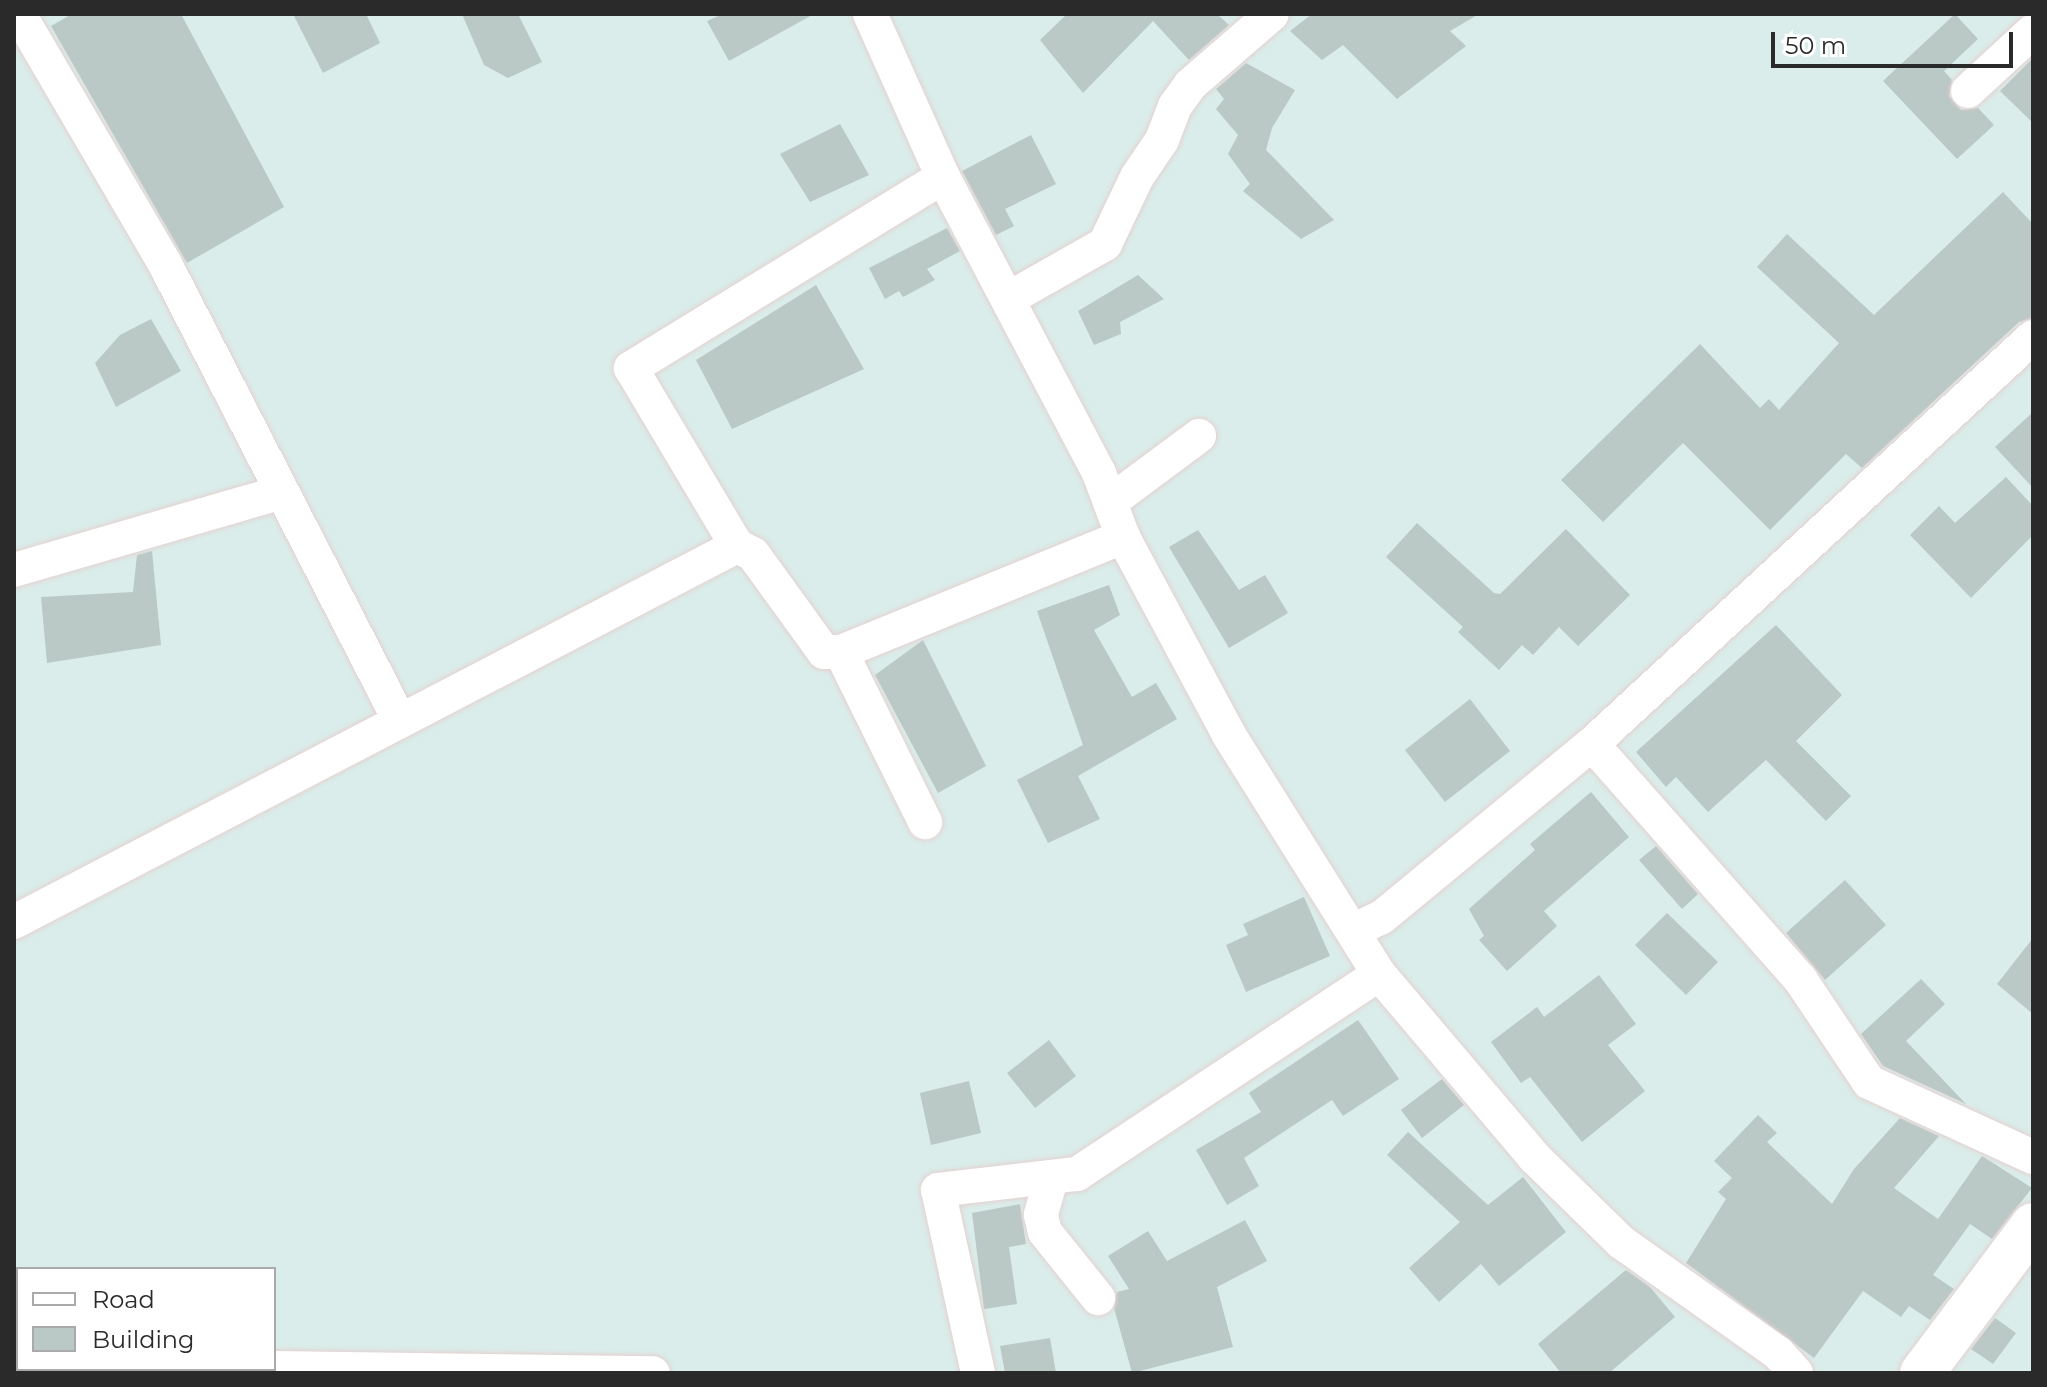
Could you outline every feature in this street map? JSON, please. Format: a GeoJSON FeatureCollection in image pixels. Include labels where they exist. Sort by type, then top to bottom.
{"type":"FeatureCollection","features":[{"type":"Feature","properties":{"kind":"main road"},"geometry":{"type":"LineString","coordinates":[[1922,1373],[2033,1225]]}},
{"type":"Feature","properties":{"kind":"street"},"geometry":{"type":"LineString","coordinates":[[19,14],[165,264],[279,493],[400,721]]}},
{"type":"Feature","properties":{"kind":"street"},"geometry":{"type":"LineString","coordinates":[[870,14],[943,177],[1110,502],[1123,537],[1229,735],[1355,930],[1379,974],[1534,1157],[1621,1242],[1778,1353],[1796,1373]]}},
{"type":"Feature","properties":{"kind":"street"},"geometry":{"type":"LineString","coordinates":[[1008,299],[1105,244],[1137,177],[1162,140],[1175,106],[1190,85],[1272,14]]}},
{"type":"Feature","properties":{"kind":"street"},"geometry":{"type":"LineString","coordinates":[[1968,91],[2033,31]]}},
{"type":"Feature","properties":{"kind":"street"},"geometry":{"type":"LineString","coordinates":[[943,177],[631,368],[737,546],[753,554],[824,652],[841,652],[1123,537]]}},
{"type":"Feature","properties":{"kind":"street"},"geometry":{"type":"LineString","coordinates":[[1355,930],[1382,917],[1592,744],[2033,337]]}},
{"type":"Feature","properties":{"kind":"street"},"geometry":{"type":"LineString","coordinates":[[1110,502],[1199,436]]}},
{"type":"Feature","properties":{"kind":"street"},"geometry":{"type":"LineString","coordinates":[[14,570],[279,493]]}},
{"type":"Feature","properties":{"kind":"street"},"geometry":{"type":"LineString","coordinates":[[14,922],[737,546]]}},
{"type":"Feature","properties":{"kind":"street"},"geometry":{"type":"LineString","coordinates":[[841,652],[925,822]]}},
{"type":"Feature","properties":{"kind":"street"},"geometry":{"type":"LineString","coordinates":[[1592,744],[1800,979],[1869,1082],[2033,1157]]}},
{"type":"Feature","properties":{"kind":"street"},"geometry":{"type":"LineString","coordinates":[[978,1373],[938,1190],[1077,1174],[1379,974]]}},
{"type":"Feature","properties":{"kind":"street"},"geometry":{"type":"LineString","coordinates":[[1051,1179],[1041,1215],[1045,1232],[1098,1298]]}},
{"type":"Feature","properties":{"kind":"street"},"geometry":{"type":"LineString","coordinates":[[276,1368],[653,1373]]}},
{"type":"Feature","properties":{"kind":"building"},"geometry":{"type":"Polygon","coordinates":[[[72,14],[181,14],[284,207],[187,263],[51,26],[72,14]]]}},
{"type":"Feature","properties":{"kind":"building"},"geometry":{"type":"Polygon","coordinates":[[[293,14],[366,14],[380,43],[323,73],[293,14]]]}},
{"type":"Feature","properties":{"kind":"building"},"geometry":{"type":"Polygon","coordinates":[[[462,14],[518,14],[542,62],[508,78],[484,65],[462,14]]]}},
{"type":"Feature","properties":{"kind":"building"},"geometry":{"type":"Polygon","coordinates":[[[723,14],[814,14],[729,61],[707,21],[723,14]]]}},
{"type":"Feature","properties":{"kind":"building"},"geometry":{"type":"Polygon","coordinates":[[[1067,14],[1217,14],[1229,25],[1189,60],[1153,21],[1083,93],[1040,40],[1067,14]]]}},
{"type":"Feature","properties":{"kind":"building"},"geometry":{"type":"Polygon","coordinates":[[[1312,14],[1479,14],[1450,31],[1466,46],[1397,99],[1343,45],[1322,60],[1290,31],[1312,14]]]}},
{"type":"Feature","properties":{"kind":"building"},"geometry":{"type":"Polygon","coordinates":[[[1955,14],[1978,39],[1944,71],[1952,80],[1949,96],[1961,110],[1978,108],[1994,125],[1957,159],[1883,81],[1955,14]]]}},
{"type":"Feature","properties":{"kind":"building"},"geometry":{"type":"Polygon","coordinates":[[[2033,58],[2033,123],[2000,91],[2033,58]]]}},
{"type":"Feature","properties":{"kind":"building"},"geometry":{"type":"Polygon","coordinates":[[[1246,63],[1295,90],[1272,128],[1266,150],[1334,220],[1301,239],[1243,191],[1250,184],[1228,154],[1238,135],[1216,109],[1224,99],[1216,89],[1246,63]]]}},
{"type":"Feature","properties":{"kind":"building"},"geometry":{"type":"Polygon","coordinates":[[[840,124],[869,175],[810,202],[780,154],[840,124]]]}},
{"type":"Feature","properties":{"kind":"building"},"geometry":{"type":"Polygon","coordinates":[[[1031,135],[1056,184],[1005,209],[1014,226],[996,235],[962,171],[1031,135]]]}},
{"type":"Feature","properties":{"kind":"building"},"geometry":{"type":"Polygon","coordinates":[[[2003,192],[2033,224],[2033,318],[2019,322],[1862,468],[1846,454],[1770,530],[1683,443],[1603,522],[1561,480],[1700,344],[1760,408],[1769,399],[1779,410],[1839,343],[1757,267],[1787,234],[1874,315],[2003,192]]]}},
{"type":"Feature","properties":{"kind":"building"},"geometry":{"type":"Polygon","coordinates":[[[947,228],[960,251],[927,269],[935,280],[903,297],[899,291],[885,299],[869,268],[947,228]]]}},
{"type":"Feature","properties":{"kind":"building"},"geometry":{"type":"Polygon","coordinates":[[[1138,275],[1164,299],[1120,322],[1121,334],[1094,345],[1078,311],[1138,275]]]}},
{"type":"Feature","properties":{"kind":"building"},"geometry":{"type":"Polygon","coordinates":[[[816,285],[864,369],[732,429],[696,360],[816,285]]]}},
{"type":"Feature","properties":{"kind":"building"},"geometry":{"type":"Polygon","coordinates":[[[151,319],[181,371],[116,407],[95,363],[120,335],[151,319]]]}},
{"type":"Feature","properties":{"kind":"building"},"geometry":{"type":"Polygon","coordinates":[[[2033,412],[2033,488],[1995,447],[2033,412]]]}},
{"type":"Feature","properties":{"kind":"building"},"geometry":{"type":"Polygon","coordinates":[[[2006,477],[2033,506],[2033,535],[1971,598],[1910,535],[1939,506],[1955,523],[2006,477]]]}},
{"type":"Feature","properties":{"kind":"building"},"geometry":{"type":"Polygon","coordinates":[[[1417,523],[1494,593],[1500,594],[1566,529],[1630,595],[1578,646],[1559,627],[1533,655],[1522,645],[1499,670],[1458,632],[1463,627],[1386,557],[1417,523]]]}},
{"type":"Feature","properties":{"kind":"building"},"geometry":{"type":"Polygon","coordinates":[[[1198,530],[1239,590],[1265,575],[1288,613],[1229,648],[1169,547],[1198,530]]]}},
{"type":"Feature","properties":{"kind":"building"},"geometry":{"type":"Polygon","coordinates":[[[152,551],[161,645],[47,663],[41,597],[133,592],[137,555],[152,551]]]}},
{"type":"Feature","properties":{"kind":"building"},"geometry":{"type":"Polygon","coordinates":[[[1109,585],[1120,615],[1094,630],[1132,697],[1156,683],[1177,719],[1078,776],[1100,819],[1048,843],[1017,780],[1083,745],[1037,611],[1109,585]]]}},
{"type":"Feature","properties":{"kind":"building"},"geometry":{"type":"Polygon","coordinates":[[[1776,625],[1842,695],[1796,741],[1851,796],[1826,821],[1766,760],[1708,812],[1676,777],[1666,787],[1636,752],[1776,625]]]}},
{"type":"Feature","properties":{"kind":"building"},"geometry":{"type":"Polygon","coordinates":[[[923,640],[986,766],[938,793],[875,675],[923,640]]]}},
{"type":"Feature","properties":{"kind":"building"},"geometry":{"type":"Polygon","coordinates":[[[1470,699],[1510,751],[1445,802],[1405,750],[1470,699]]]}},
{"type":"Feature","properties":{"kind":"building"},"geometry":{"type":"Polygon","coordinates":[[[1591,792],[1629,837],[1544,911],[1557,926],[1507,971],[1479,940],[1484,936],[1469,909],[1535,850],[1530,844],[1591,792]]]}},
{"type":"Feature","properties":{"kind":"building"},"geometry":{"type":"Polygon","coordinates":[[[1656,846],[1698,894],[1682,909],[1639,860],[1656,846]]]}},
{"type":"Feature","properties":{"kind":"building"},"geometry":{"type":"Polygon","coordinates":[[[1845,880],[1886,925],[1825,980],[1786,933],[1845,880]]]}},
{"type":"Feature","properties":{"kind":"building"},"geometry":{"type":"Polygon","coordinates":[[[1304,897],[1330,956],[1246,992],[1226,945],[1248,935],[1243,924],[1304,897]]]}},
{"type":"Feature","properties":{"kind":"building"},"geometry":{"type":"Polygon","coordinates":[[[1667,913],[1718,962],[1686,995],[1635,945],[1667,913]]]}},
{"type":"Feature","properties":{"kind":"building"},"geometry":{"type":"Polygon","coordinates":[[[2033,938],[2033,1014],[1997,984],[2033,938]]]}},
{"type":"Feature","properties":{"kind":"building"},"geometry":{"type":"Polygon","coordinates":[[[1599,975],[1636,1024],[1608,1045],[1645,1091],[1582,1142],[1530,1077],[1521,1083],[1491,1042],[1537,1007],[1544,1017],[1599,975]]]}},
{"type":"Feature","properties":{"kind":"building"},"geometry":{"type":"Polygon","coordinates":[[[1921,979],[1945,1004],[1906,1041],[1966,1104],[1883,1066],[1861,1034],[1921,979]]]}},
{"type":"Feature","properties":{"kind":"building"},"geometry":{"type":"Polygon","coordinates":[[[1358,1020],[1399,1079],[1343,1116],[1332,1100],[1244,1158],[1259,1186],[1227,1205],[1196,1150],[1261,1112],[1249,1093],[1358,1020]]]}},
{"type":"Feature","properties":{"kind":"building"},"geometry":{"type":"Polygon","coordinates":[[[1049,1040],[1076,1076],[1035,1108],[1007,1073],[1049,1040]]]}},
{"type":"Feature","properties":{"kind":"building"},"geometry":{"type":"Polygon","coordinates":[[[1442,1079],[1464,1105],[1422,1138],[1401,1110],[1442,1079]]]}},
{"type":"Feature","properties":{"kind":"building"},"geometry":{"type":"Polygon","coordinates":[[[969,1081],[981,1133],[931,1145],[920,1093],[969,1081]]]}},
{"type":"Feature","properties":{"kind":"building"},"geometry":{"type":"Polygon","coordinates":[[[1758,1115],[1777,1133],[1767,1142],[1832,1204],[1854,1169],[1900,1118],[1939,1136],[1894,1188],[1938,1219],[1982,1156],[2032,1188],[1992,1239],[1970,1224],[1933,1275],[1954,1289],[1930,1320],[1909,1306],[1901,1317],[1863,1291],[1814,1358],[1686,1263],[1726,1199],[1718,1192],[1732,1178],[1714,1161],[1758,1115]]]}},
{"type":"Feature","properties":{"kind":"building"},"geometry":{"type":"Polygon","coordinates":[[[1408,1132],[1488,1205],[1523,1177],[1566,1232],[1499,1286],[1481,1264],[1439,1302],[1409,1268],[1460,1222],[1387,1155],[1408,1132]]]}},
{"type":"Feature","properties":{"kind":"building"},"geometry":{"type":"Polygon","coordinates":[[[1020,1204],[1026,1244],[1009,1247],[1017,1304],[984,1309],[972,1213],[1020,1204]]]}},
{"type":"Feature","properties":{"kind":"building"},"geometry":{"type":"Polygon","coordinates":[[[1245,1220],[1267,1261],[1217,1287],[1233,1347],[1132,1373],[1114,1308],[1117,1292],[1129,1289],[1108,1256],[1148,1231],[1167,1261],[1245,1220]]]}},
{"type":"Feature","properties":{"kind":"building"},"geometry":{"type":"Polygon","coordinates":[[[1626,1270],[1650,1287],[1675,1317],[1609,1373],[1561,1373],[1538,1344],[1626,1270]]]}},
{"type":"Feature","properties":{"kind":"building"},"geometry":{"type":"Polygon","coordinates":[[[1995,1318],[2016,1333],[1993,1364],[1971,1349],[1995,1318]]]}},
{"type":"Feature","properties":{"kind":"building"},"geometry":{"type":"Polygon","coordinates":[[[1050,1338],[1056,1373],[1005,1373],[1000,1346],[1050,1338]]]}}]}
